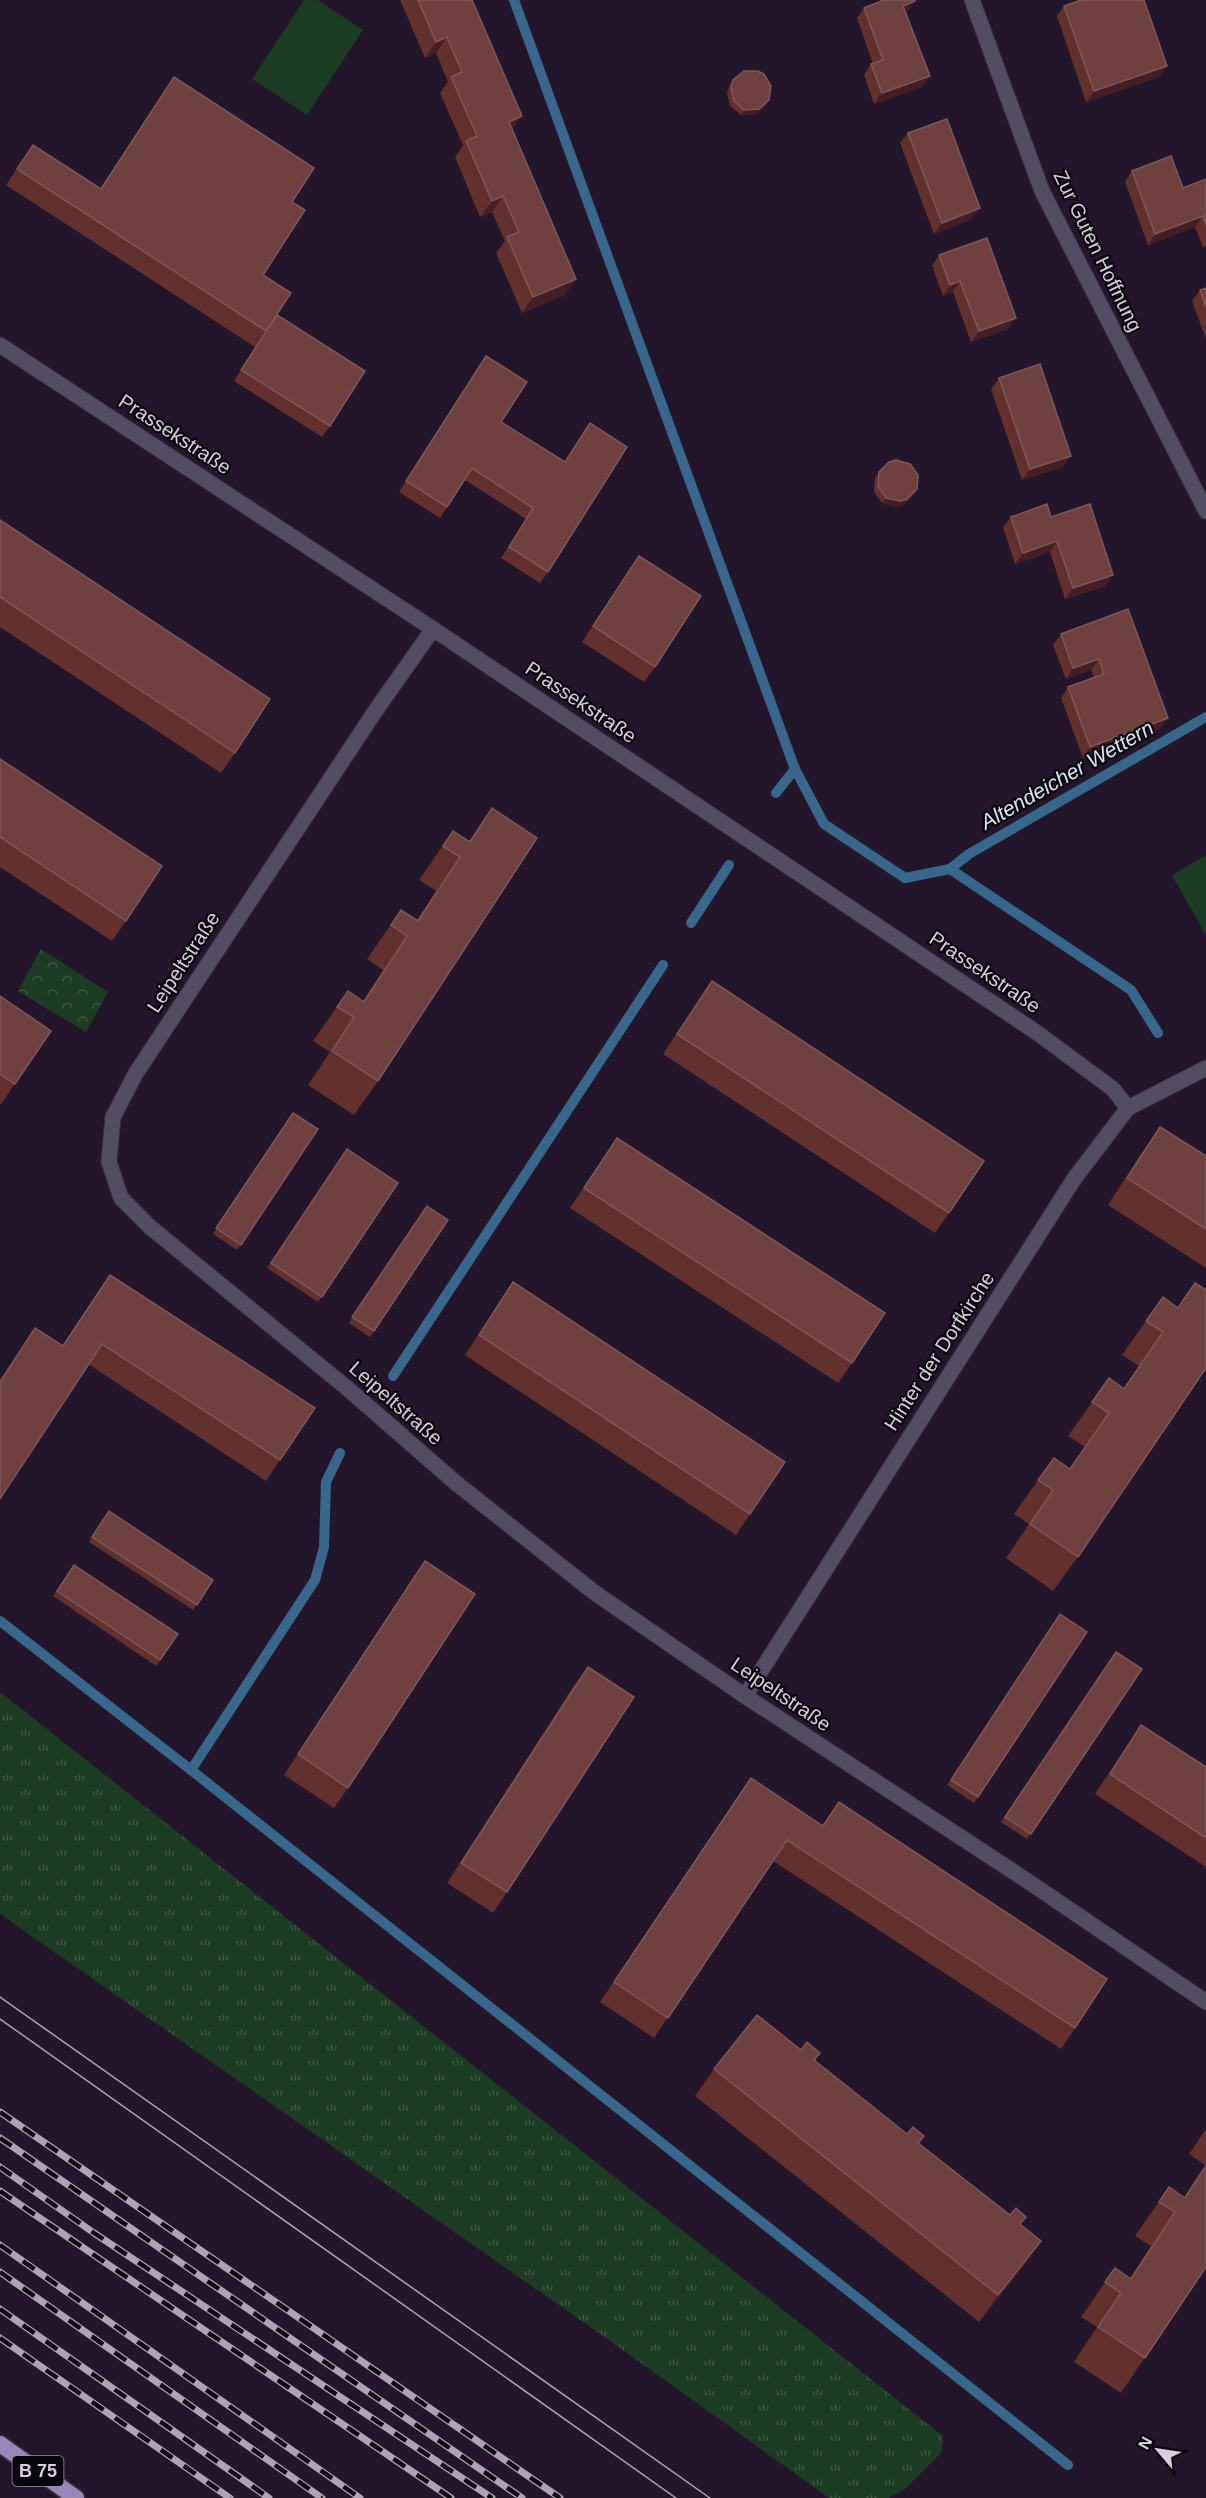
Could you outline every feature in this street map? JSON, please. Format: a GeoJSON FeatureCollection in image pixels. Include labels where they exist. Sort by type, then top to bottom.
{"type":"FeatureCollection","features":[{"type":"Feature","properties":{"kind":"highway","name":"B 75"},"geometry":{"type":"LineString","coordinates":[[0,2444],[76,2498]]}},
{"type":"Feature","properties":{"kind":"street","name":"Zur Guten Hoffnung"},"geometry":{"type":"LineString","coordinates":[[972,0],[1042,191],[1206,512]]}},
{"type":"Feature","properties":{"kind":"street","name":"Prassekstraße"},"geometry":{"type":"LineString","coordinates":[[0,345],[433,629],[1036,1032],[1113,1089],[1128,1108]]}},
{"type":"Feature","properties":{"kind":"street","name":"Leipeltstraße"},"geometry":{"type":"LineString","coordinates":[[433,629],[376,710],[136,1073],[113,1117],[109,1162],[121,1198],[150,1227],[347,1388],[456,1483],[595,1593],[745,1696],[1023,1878],[1206,2002]]}},
{"type":"Feature","properties":{"kind":"street","name":"Hinter der Dorfkirche"},"geometry":{"type":"LineString","coordinates":[[745,1696],[1074,1179],[1128,1108],[1206,1068]]}},
{"type":"Feature","properties":{"kind":"green space"},"geometry":{"type":"Polygon","coordinates":[[[304,0],[318,0],[363,30],[307,115],[252,79],[304,0]]]}},
{"type":"Feature","properties":{"kind":"green space"},"geometry":{"type":"Polygon","coordinates":[[[1206,855],[1206,935],[1172,875],[1206,855]]]}},
{"type":"Feature","properties":{"kind":"green space"},"geometry":{"type":"Polygon","coordinates":[[[41,949],[108,992],[86,1032],[18,991],[41,949]]]}},
{"type":"Feature","properties":{"kind":"green space"},"geometry":{"type":"Polygon","coordinates":[[[0,1692],[943,2436],[942,2452],[906,2488],[888,2498],[829,2498],[613,2343],[0,1914],[0,1692]]]}},
{"type":"Feature","properties":{"kind":"building"},"geometry":{"type":"Polygon","coordinates":[[[418,0],[472,0],[522,116],[509,122],[576,279],[533,297],[507,237],[519,232],[503,196],[492,201],[466,141],[477,136],[451,77],[462,72],[447,37],[436,42],[418,0]]]}},
{"type":"Feature","properties":{"kind":"building"},"geometry":{"type":"Polygon","coordinates":[[[884,0],[915,0],[903,6],[930,76],[882,93],[871,64],[883,60],[864,8],[884,0]]]}},
{"type":"Feature","properties":{"kind":"building"},"geometry":{"type":"Polygon","coordinates":[[[1081,0],[1144,0],[1167,66],[1094,91],[1064,6],[1081,0]]]}},
{"type":"Feature","properties":{"kind":"building"},"geometry":{"type":"Polygon","coordinates":[[[744,71],[758,71],[764,74],[771,86],[769,100],[759,109],[744,110],[734,101],[731,87],[733,80],[744,71]]]}},
{"type":"Feature","properties":{"kind":"building"},"geometry":{"type":"Polygon","coordinates":[[[174,77],[314,168],[292,202],[305,210],[263,275],[291,293],[266,331],[17,169],[33,145],[101,189],[174,77]]]}},
{"type":"Feature","properties":{"kind":"building"},"geometry":{"type":"Polygon","coordinates":[[[947,119],[980,208],[942,223],[908,133],[947,119]]]}},
{"type":"Feature","properties":{"kind":"building"},"geometry":{"type":"Polygon","coordinates":[[[1171,156],[1183,188],[1206,179],[1206,225],[1203,216],[1155,234],[1132,171],[1171,156]]]}},
{"type":"Feature","properties":{"kind":"building"},"geometry":{"type":"Polygon","coordinates":[[[987,238],[1016,318],[979,331],[960,281],[950,285],[939,255],[987,238]]]}},
{"type":"Feature","properties":{"kind":"building"},"geometry":{"type":"Polygon","coordinates":[[[1206,288],[1206,307],[1200,290],[1206,288]]]}},
{"type":"Feature","properties":{"kind":"building"},"geometry":{"type":"Polygon","coordinates":[[[277,315],[365,371],[330,426],[241,370],[277,315]]]}},
{"type":"Feature","properties":{"kind":"building"},"geometry":{"type":"Polygon","coordinates":[[[486,356],[527,382],[501,422],[565,462],[590,423],[627,447],[548,572],[509,547],[533,508],[472,468],[447,507],[406,481],[486,356]]]}},
{"type":"Feature","properties":{"kind":"building"},"geometry":{"type":"Polygon","coordinates":[[[1040,364],[1071,456],[1030,469],[999,378],[1040,364]]]}},
{"type":"Feature","properties":{"kind":"building"},"geometry":{"type":"Polygon","coordinates":[[[896,460],[910,464],[918,475],[917,489],[907,499],[900,501],[886,498],[878,486],[879,472],[889,462],[896,460]]]}},
{"type":"Feature","properties":{"kind":"building"},"geometry":{"type":"Polygon","coordinates":[[[1047,504],[1051,517],[1090,504],[1113,575],[1073,588],[1057,541],[1023,553],[1011,517],[1047,504]]]}},
{"type":"Feature","properties":{"kind":"building"},"geometry":{"type":"Polygon","coordinates":[[[0,520],[270,699],[235,753],[0,597],[0,520]]]}},
{"type":"Feature","properties":{"kind":"building"},"geometry":{"type":"Polygon","coordinates":[[[639,556],[701,596],[655,667],[593,626],[639,556]]]}},
{"type":"Feature","properties":{"kind":"building"},"geometry":{"type":"Polygon","coordinates":[[[1128,609],[1168,718],[1090,747],[1068,687],[1104,674],[1099,659],[1073,668],[1061,634],[1128,609]]]}},
{"type":"Feature","properties":{"kind":"building"},"geometry":{"type":"Polygon","coordinates":[[[0,759],[162,866],[126,921],[0,837],[0,759]]]}},
{"type":"Feature","properties":{"kind":"building"},"geometry":{"type":"Polygon","coordinates":[[[492,808],[537,838],[378,1081],[332,1051],[354,1017],[337,1007],[348,991],[364,1002],[407,936],[391,925],[401,910],[418,921],[460,857],[443,846],[453,831],[470,842],[492,808]]]}},
{"type":"Feature","properties":{"kind":"building"},"geometry":{"type":"Polygon","coordinates":[[[712,981],[984,1161],[949,1213],[677,1034],[712,981]]]}},
{"type":"Feature","properties":{"kind":"building"},"geometry":{"type":"Polygon","coordinates":[[[0,996],[51,1031],[15,1084],[0,1074],[0,996]]]}},
{"type":"Feature","properties":{"kind":"building"},"geometry":{"type":"Polygon","coordinates":[[[293,1113],[318,1129],[241,1245],[216,1228],[293,1113]]]}},
{"type":"Feature","properties":{"kind":"building"},"geometry":{"type":"Polygon","coordinates":[[[1160,1127],[1206,1156],[1206,1229],[1127,1178],[1160,1127]]]}},
{"type":"Feature","properties":{"kind":"building"},"geometry":{"type":"Polygon","coordinates":[[[617,1138],[885,1313],[852,1363],[584,1188],[617,1138]]]}},
{"type":"Feature","properties":{"kind":"building"},"geometry":{"type":"Polygon","coordinates":[[[347,1149],[398,1183],[322,1297],[271,1263],[347,1149]]]}},
{"type":"Feature","properties":{"kind":"building"},"geometry":{"type":"Polygon","coordinates":[[[427,1206],[448,1220],[374,1331],[352,1317],[427,1206]]]}},
{"type":"Feature","properties":{"kind":"building"},"geometry":{"type":"Polygon","coordinates":[[[110,1275],[315,1408],[280,1460],[102,1344],[0,1499],[0,1382],[35,1328],[63,1346],[110,1275]]]}},
{"type":"Feature","properties":{"kind":"building"},"geometry":{"type":"Polygon","coordinates":[[[513,1282],[785,1462],[750,1514],[479,1335],[513,1282]]]}},
{"type":"Feature","properties":{"kind":"building"},"geometry":{"type":"Polygon","coordinates":[[[1195,1283],[1206,1290],[1206,1368],[1078,1557],[1030,1524],[1053,1490],[1038,1480],[1054,1458],[1070,1469],[1109,1413],[1092,1402],[1109,1378],[1124,1389],[1163,1332],[1146,1321],[1163,1297],[1178,1308],[1195,1283]]]}},
{"type":"Feature","properties":{"kind":"building"},"geometry":{"type":"Polygon","coordinates":[[[109,1511],[213,1580],[197,1605],[92,1537],[109,1511]]]}},
{"type":"Feature","properties":{"kind":"building"},"geometry":{"type":"Polygon","coordinates":[[[425,1561],[475,1594],[348,1788],[298,1754],[425,1561]]]}},
{"type":"Feature","properties":{"kind":"building"},"geometry":{"type":"Polygon","coordinates":[[[74,1565],[178,1634],[160,1660],[57,1591],[74,1565]]]}},
{"type":"Feature","properties":{"kind":"building"},"geometry":{"type":"Polygon","coordinates":[[[1060,1614],[1087,1632],[978,1797],[951,1780],[1060,1614]]]}},
{"type":"Feature","properties":{"kind":"building"},"geometry":{"type":"Polygon","coordinates":[[[1116,1652],[1142,1669],[1031,1834],[1005,1817],[1116,1652]]]}},
{"type":"Feature","properties":{"kind":"building"},"geometry":{"type":"Polygon","coordinates":[[[588,1667],[634,1697],[507,1892],[461,1863],[588,1667]]]}},
{"type":"Feature","properties":{"kind":"building"},"geometry":{"type":"Polygon","coordinates":[[[1141,1725],[1206,1767],[1206,1838],[1110,1774],[1141,1725]]]}},
{"type":"Feature","properties":{"kind":"building"},"geometry":{"type":"Polygon","coordinates":[[[751,1778],[823,1826],[839,1802],[1107,1979],[1075,2028],[787,1840],[668,2018],[614,1982],[751,1778]]]}},
{"type":"Feature","properties":{"kind":"building"},"geometry":{"type":"Polygon","coordinates":[[[757,2015],[801,2050],[807,2042],[820,2053],[814,2060],[907,2134],[913,2127],[924,2136],[918,2143],[1010,2215],[1016,2208],[1026,2217],[1020,2224],[1041,2241],[998,2295],[714,2069],[757,2015]]]}},
{"type":"Feature","properties":{"kind":"building"},"geometry":{"type":"Polygon","coordinates":[[[1206,2166],[1206,2267],[1145,2358],[1098,2327],[1121,2293],[1105,2282],[1115,2268],[1131,2279],[1175,2212],[1159,2202],[1169,2187],[1185,2198],[1206,2166]]]}},
{"type":"Feature","properties":{"kind":"waterway"},"geometry":{"type":"LineString","coordinates":[[514,0],[795,769],[824,824],[905,878],[950,869],[1131,990],[1158,1033]]}},
{"type":"Feature","properties":{"kind":"waterway","name":"Altendeicher Wettern"},"geometry":{"type":"LineString","coordinates":[[950,869],[969,854],[1206,717]]}},
{"type":"Feature","properties":{"kind":"waterway"},"geometry":{"type":"LineString","coordinates":[[776,793],[795,769]]}},
{"type":"Feature","properties":{"kind":"waterway"},"geometry":{"type":"LineString","coordinates":[[691,923],[729,865]]}},
{"type":"Feature","properties":{"kind":"waterway"},"geometry":{"type":"LineString","coordinates":[[393,1376],[663,965]]}},
{"type":"Feature","properties":{"kind":"waterway"},"geometry":{"type":"LineString","coordinates":[[191,1770],[315,1580],[324,1547],[326,1482],[340,1453]]}},
{"type":"Feature","properties":{"kind":"waterway"},"geometry":{"type":"LineString","coordinates":[[0,1621],[1068,2465]]}},
{"type":"Feature","properties":{"kind":"tram line"},"geometry":{"type":"LineString","coordinates":[[0,1997],[710,2498]]}},
{"type":"Feature","properties":{"kind":"tram line"},"geometry":{"type":"LineString","coordinates":[[0,2019],[676,2498]]}},
{"type":"Feature","properties":{"kind":"railway"},"geometry":{"type":"LineString","coordinates":[[0,2112],[560,2498]]}},
{"type":"Feature","properties":{"kind":"railway"},"geometry":{"type":"LineString","coordinates":[[0,2138],[522,2498]]}},
{"type":"Feature","properties":{"kind":"railway"},"geometry":{"type":"LineString","coordinates":[[0,2167],[94,2233],[492,2498]]}},
{"type":"Feature","properties":{"kind":"railway"},"geometry":{"type":"LineString","coordinates":[[0,2191],[451,2498]]}},
{"type":"Feature","properties":{"kind":"railway"},"geometry":{"type":"LineString","coordinates":[[0,2245],[360,2498]]}},
{"type":"Feature","properties":{"kind":"railway"},"geometry":{"type":"LineString","coordinates":[[0,2272],[322,2498]]}},
{"type":"Feature","properties":{"kind":"railway"},"geometry":{"type":"LineString","coordinates":[[0,2309],[269,2498]]}},
{"type":"Feature","properties":{"kind":"railway"},"geometry":{"type":"LineString","coordinates":[[0,2338],[230,2498]]}}]}
